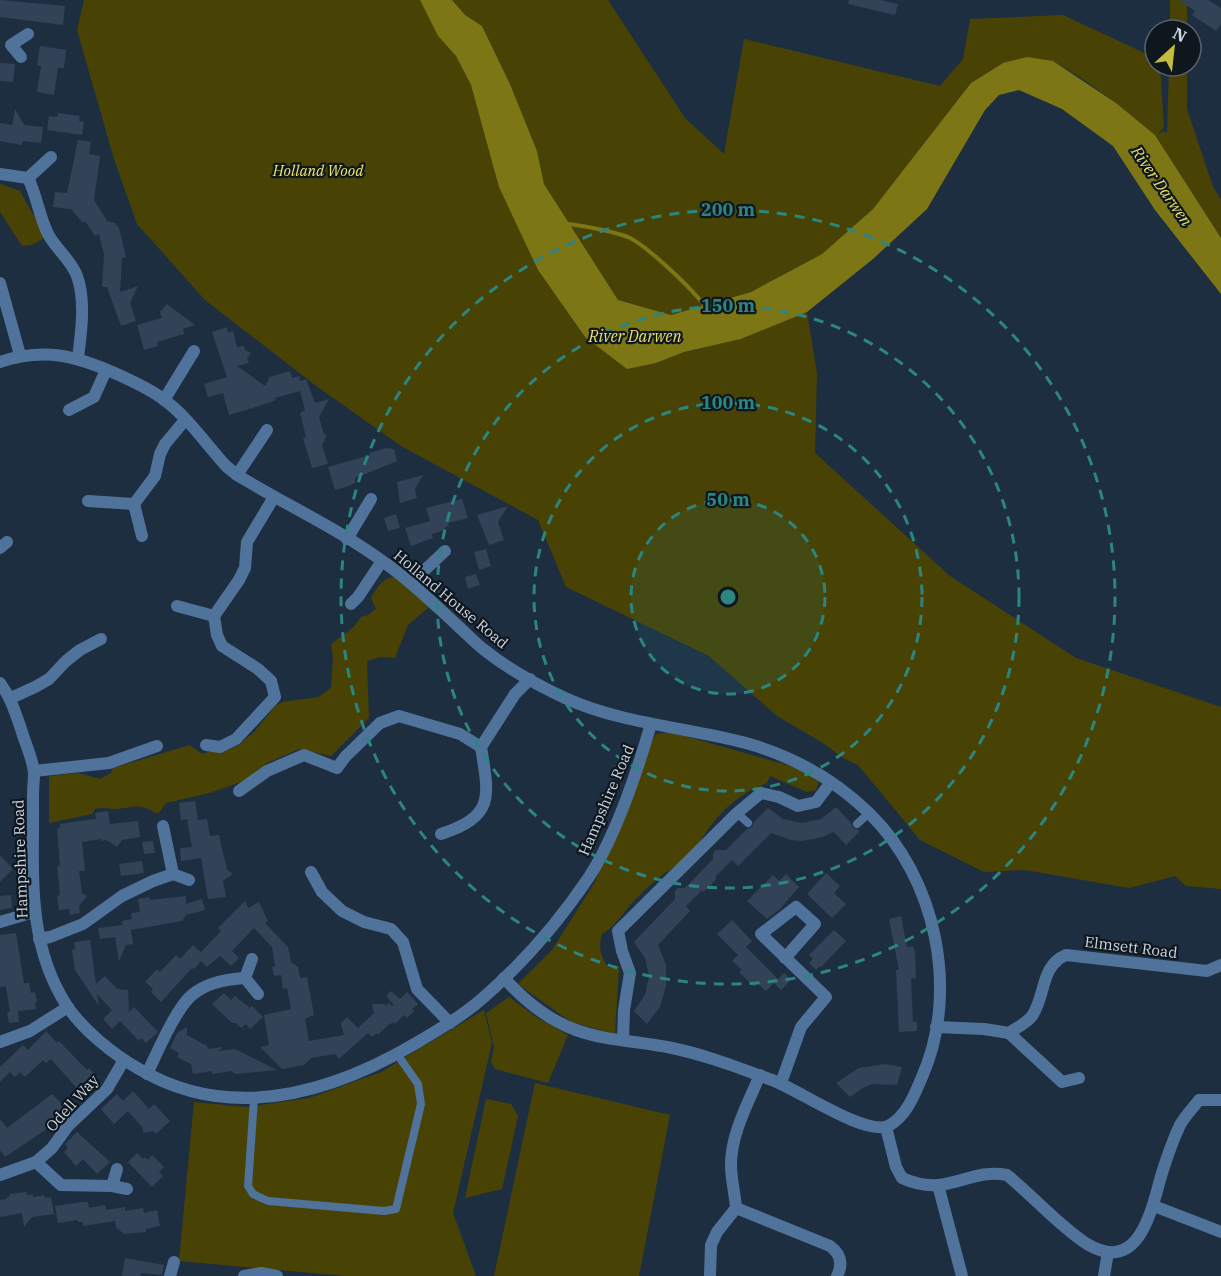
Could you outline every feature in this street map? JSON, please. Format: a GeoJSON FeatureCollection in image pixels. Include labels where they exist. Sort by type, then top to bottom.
{"type":"FeatureCollection","features":[{"type":"Feature","properties":{"kind":"street"},"geometry":{"type":"LineString","coordinates":[[21,57],[6,41],[28,34]]}},
{"type":"Feature","properties":{"kind":"street"},"geometry":{"type":"LineString","coordinates":[[28,178],[51,157]]}},
{"type":"Feature","properties":{"kind":"street"},"geometry":{"type":"LineString","coordinates":[[0,174],[28,178]]}},
{"type":"Feature","properties":{"kind":"street"},"geometry":{"type":"LineString","coordinates":[[28,178],[50,237],[66,256],[77,276],[81,297],[78,358]]}},
{"type":"Feature","properties":{"kind":"street"},"geometry":{"type":"LineString","coordinates":[[0,283],[20,355]]}},
{"type":"Feature","properties":{"kind":"street"},"geometry":{"type":"LineString","coordinates":[[164,400],[194,351]]}},
{"type":"Feature","properties":{"kind":"street","name":"Holland House Road"},"geometry":{"type":"LineString","coordinates":[[0,362],[20,355],[42,353],[78,358],[164,400],[226,466],[382,561],[411,583],[487,652],[530,679],[566,699],[611,714],[747,744],[800,763],[831,782],[869,813],[895,843],[915,876],[929,917],[938,966],[940,1001],[927,1066],[906,1109],[886,1127]]}},
{"type":"Feature","properties":{"kind":"street"},"geometry":{"type":"LineString","coordinates":[[69,410],[94,397],[106,370]]}},
{"type":"Feature","properties":{"kind":"street"},"geometry":{"type":"LineString","coordinates":[[142,536],[134,504],[154,476],[165,444],[185,420]]}},
{"type":"Feature","properties":{"kind":"street"},"geometry":{"type":"LineString","coordinates":[[237,474],[267,430]]}},
{"type":"Feature","properties":{"kind":"street"},"geometry":{"type":"LineString","coordinates":[[206,745],[220,747],[236,739],[275,697],[271,681],[258,669],[222,646],[214,616],[239,580],[244,568],[248,542],[274,497]]}},
{"type":"Feature","properties":{"kind":"street"},"geometry":{"type":"LineString","coordinates":[[347,539],[371,499]]}},
{"type":"Feature","properties":{"kind":"street"},"geometry":{"type":"LineString","coordinates":[[88,501],[134,504]]}},
{"type":"Feature","properties":{"kind":"street"},"geometry":{"type":"LineString","coordinates":[[411,583],[445,551]]}},
{"type":"Feature","properties":{"kind":"street"},"geometry":{"type":"LineString","coordinates":[[351,604],[382,561]]}},
{"type":"Feature","properties":{"kind":"street"},"geometry":{"type":"LineString","coordinates":[[177,606],[214,616]]}},
{"type":"Feature","properties":{"kind":"street"},"geometry":{"type":"LineString","coordinates":[[10,698],[49,679],[80,650],[102,639]]}},
{"type":"Feature","properties":{"kind":"street"},"geometry":{"type":"LineString","coordinates":[[441,834],[460,828],[481,810],[487,798],[488,787],[480,747],[515,694],[530,679]]}},
{"type":"Feature","properties":{"kind":"street","name":"Hampshire Road"},"geometry":{"type":"LineString","coordinates":[[0,683],[10,698],[34,771],[34,912],[48,970],[68,1008],[96,1038],[124,1060],[147,1074],[189,1092],[238,1099],[279,1098],[331,1084],[397,1054],[450,1023],[483,998],[548,930],[589,876],[612,831],[634,778],[651,724]]}},
{"type":"Feature","properties":{"kind":"street"},"geometry":{"type":"LineString","coordinates":[[239,790],[267,771],[304,755],[338,768],[345,757],[380,723],[399,716],[452,731],[480,747]]}},
{"type":"Feature","properties":{"kind":"street"},"geometry":{"type":"LineString","coordinates":[[34,771],[109,763],[157,746]]}},
{"type":"Feature","properties":{"kind":"street"},"geometry":{"type":"LineString","coordinates":[[623,1040],[624,1010],[630,973],[618,931],[737,813],[761,793],[779,797],[798,806],[816,802],[831,782]]}},
{"type":"Feature","properties":{"kind":"street"},"geometry":{"type":"LineString","coordinates":[[163,826],[172,874]]}},
{"type":"Feature","properties":{"kind":"street"},"geometry":{"type":"LineString","coordinates":[[310,872],[322,892],[342,911],[364,922],[391,929],[403,942],[417,989],[450,1023]]}},
{"type":"Feature","properties":{"kind":"street"},"geometry":{"type":"LineString","coordinates":[[39,939],[83,924],[122,896],[153,880],[172,874],[189,880]]}},
{"type":"Feature","properties":{"kind":"street"},"geometry":{"type":"LineString","coordinates":[[0,922],[34,912]]}},
{"type":"Feature","properties":{"kind":"street","name":"Elmsett Road"},"geometry":{"type":"LineString","coordinates":[[1009,1033],[1032,1017],[1047,973],[1056,959],[1066,955],[1207,971],[1221,965]]}},
{"type":"Feature","properties":{"kind":"street"},"geometry":{"type":"LineString","coordinates":[[781,1083],[801,1027],[826,997],[785,958]]}},
{"type":"Feature","properties":{"kind":"street"},"geometry":{"type":"LineString","coordinates":[[245,978],[252,959]]}},
{"type":"Feature","properties":{"kind":"street"},"geometry":{"type":"LineString","coordinates":[[245,978],[258,994]]}},
{"type":"Feature","properties":{"kind":"street"},"geometry":{"type":"LineString","coordinates":[[147,1074],[182,1006],[192,995],[226,979],[245,978]]}},
{"type":"Feature","properties":{"kind":"street"},"geometry":{"type":"LineString","coordinates":[[504,978],[519,995],[561,1023],[580,1031],[696,1053],[781,1083],[862,1125],[886,1127],[896,1167],[902,1178],[912,1182],[938,1185],[992,1172],[1008,1174],[1088,1244],[1108,1252],[1125,1249],[1143,1233],[1180,1124],[1200,1100],[1221,1100]]}},
{"type":"Feature","properties":{"kind":"street"},"geometry":{"type":"LineString","coordinates":[[0,1042],[30,1031],[68,1008]]}},
{"type":"Feature","properties":{"kind":"street"},"geometry":{"type":"LineString","coordinates":[[936,1027],[984,1029],[1009,1033],[1062,1082],[1079,1078]]}},
{"type":"Feature","properties":{"kind":"street","name":"Odell Way"},"geometry":{"type":"LineString","coordinates":[[0,1175],[36,1162],[52,1148],[68,1126],[107,1089],[124,1060]]}},
{"type":"Feature","properties":{"kind":"street"},"geometry":{"type":"LineString","coordinates":[[710,1276],[711,1245],[717,1232],[736,1208],[731,1165],[736,1137],[743,1114],[760,1076]]}},
{"type":"Feature","properties":{"kind":"street"},"geometry":{"type":"LineString","coordinates":[[36,1162],[61,1185],[112,1186],[127,1189]]}},
{"type":"Feature","properties":{"kind":"street"},"geometry":{"type":"LineString","coordinates":[[112,1186],[117,1169]]}},
{"type":"Feature","properties":{"kind":"street"},"geometry":{"type":"LineString","coordinates":[[938,1185],[962,1276]]}},
{"type":"Feature","properties":{"kind":"street"},"geometry":{"type":"LineString","coordinates":[[1154,1206],[1221,1232]]}},
{"type":"Feature","properties":{"kind":"street"},"geometry":{"type":"LineString","coordinates":[[736,1208],[830,1246],[837,1251],[841,1259],[837,1276]]}},
{"type":"Feature","properties":{"kind":"street"},"geometry":{"type":"LineString","coordinates":[[1104,1276],[1108,1252]]}},
{"type":"Feature","properties":{"kind":"street"},"geometry":{"type":"LineString","coordinates":[[170,1276],[174,1262]]}},
{"type":"Feature","properties":{"kind":"street"},"geometry":{"type":"LineString","coordinates":[[244,1276],[261,1273],[277,1276]]}},
{"type":"Feature","properties":{"kind":"lane"},"geometry":{"type":"LineString","coordinates":[[737,813],[748,823]]}},
{"type":"Feature","properties":{"kind":"lane"},"geometry":{"type":"LineString","coordinates":[[857,824],[869,813]]}},
{"type":"Feature","properties":{"kind":"lane"},"geometry":{"type":"LineString","coordinates":[[254,1099],[248,1185],[254,1194],[268,1201],[384,1211],[396,1209],[421,1104],[418,1084],[397,1054]]}},
{"type":"Feature","properties":{"kind":"green space","name":"Holland Wood"},"geometry":{"type":"Polygon","coordinates":[[[84,0],[420,0],[438,36],[456,56],[471,85],[482,124],[538,270],[585,337],[656,363],[684,352],[741,339],[807,312],[817,373],[815,453],[950,576],[1076,658],[1221,707],[1221,889],[1186,886],[1175,876],[1129,888],[1025,870],[984,872],[920,840],[858,765],[777,716],[709,656],[566,587],[538,520],[401,446],[315,385],[205,300],[137,224],[114,159],[77,30],[84,0]]]}},
{"type":"Feature","properties":{"kind":"green space"},"geometry":{"type":"Polygon","coordinates":[[[452,0],[608,0],[685,118],[724,154],[744,39],[940,86],[963,59],[970,19],[1063,15],[1143,52],[1143,78],[1161,78],[1164,127],[1158,134],[1163,131],[1167,133],[1169,78],[1187,78],[1187,109],[1213,187],[1221,200],[1221,238],[1155,135],[1116,103],[1053,61],[1003,63],[971,83],[873,209],[822,254],[751,292],[671,315],[618,300],[544,184],[537,151],[510,84],[482,26],[464,15],[452,0]]]}},
{"type":"Feature","properties":{"kind":"green space"},"geometry":{"type":"Polygon","coordinates":[[[1170,0],[1187,0],[1187,18],[1170,18],[1170,0]]]}},
{"type":"Feature","properties":{"kind":"green space"},"geometry":{"type":"Polygon","coordinates":[[[0,184],[20,191],[46,237],[32,245],[22,246],[0,212],[0,184]]]}},
{"type":"Feature","properties":{"kind":"green space"},"geometry":{"type":"Polygon","coordinates":[[[393,577],[429,607],[408,625],[395,658],[380,657],[367,661],[369,718],[331,756],[299,749],[267,763],[246,780],[210,793],[166,803],[158,814],[140,807],[100,808],[95,809],[92,814],[49,823],[49,776],[78,773],[100,779],[111,773],[113,768],[190,745],[202,754],[228,750],[240,744],[255,731],[275,706],[283,702],[318,697],[327,691],[331,687],[333,657],[331,644],[354,627],[361,617],[376,609],[371,598],[382,582],[393,577]]]}},
{"type":"Feature","properties":{"kind":"green space"},"geometry":{"type":"Polygon","coordinates":[[[671,732],[794,767],[819,780],[816,790],[807,792],[770,776],[767,783],[741,796],[720,814],[688,861],[674,867],[651,885],[615,924],[602,934],[600,948],[604,960],[609,968],[619,966],[615,1034],[571,1022],[518,984],[552,950],[595,882],[649,745],[656,734],[671,732]]]}},
{"type":"Feature","properties":{"kind":"green space"},"geometry":{"type":"Polygon","coordinates":[[[509,997],[536,1017],[568,1035],[548,1083],[495,1069],[491,1062],[494,1047],[486,1013],[509,997]]]}},
{"type":"Feature","properties":{"kind":"green space"},"geometry":{"type":"Polygon","coordinates":[[[484,1010],[492,1043],[453,1213],[476,1276],[346,1276],[179,1261],[194,1102],[247,1107],[309,1098],[381,1072],[484,1010]]]}},
{"type":"Feature","properties":{"kind":"green space"},"geometry":{"type":"Polygon","coordinates":[[[535,1083],[670,1115],[639,1276],[494,1276],[535,1083]]]}},
{"type":"Feature","properties":{"kind":"green space"},"geometry":{"type":"Polygon","coordinates":[[[486,1099],[511,1104],[518,1116],[502,1189],[465,1198],[486,1099]]]}},
{"type":"Feature","properties":{"kind":"water","name":"River Darwen"},"geometry":{"type":"Polygon","coordinates":[[[420,0],[452,0],[465,15],[482,26],[510,84],[537,151],[544,184],[618,300],[671,315],[751,292],[822,254],[873,209],[971,83],[1003,63],[1027,57],[1053,61],[1116,103],[1155,135],[1221,238],[1221,294],[1155,210],[1113,146],[1062,109],[1019,90],[999,95],[985,110],[927,209],[873,259],[807,312],[741,339],[684,352],[656,363],[627,369],[585,337],[538,270],[499,187],[471,85],[456,56],[438,36],[420,0]]]}},
{"type":"Feature","properties":{"kind":"building"},"geometry":{"type":"Polygon","coordinates":[[[0,0],[65,6],[63,25],[0,17],[0,0]]]}},
{"type":"Feature","properties":{"kind":"building"},"geometry":{"type":"Polygon","coordinates":[[[849,0],[880,0],[898,4],[895,15],[848,4],[849,0]]]}},
{"type":"Feature","properties":{"kind":"building"},"geometry":{"type":"Polygon","coordinates":[[[1179,0],[1208,0],[1221,8],[1221,24],[1216,31],[1203,22],[1203,18],[1192,15],[1195,11],[1179,0]]]}},
{"type":"Feature","properties":{"kind":"building"},"geometry":{"type":"Polygon","coordinates":[[[40,46],[66,50],[64,68],[58,68],[54,95],[37,92],[41,66],[37,65],[40,46]]]}},
{"type":"Feature","properties":{"kind":"building"},"geometry":{"type":"Polygon","coordinates":[[[0,63],[15,64],[13,82],[0,81],[0,63]]]}},
{"type":"Feature","properties":{"kind":"building"},"geometry":{"type":"Polygon","coordinates":[[[15,109],[24,125],[43,127],[41,143],[23,141],[22,145],[0,141],[0,123],[12,125],[15,109]]]}},
{"type":"Feature","properties":{"kind":"building"},"geometry":{"type":"Polygon","coordinates":[[[58,113],[80,116],[79,121],[84,122],[82,135],[47,130],[49,116],[57,117],[58,113]]]}},
{"type":"Feature","properties":{"kind":"building"},"geometry":{"type":"Polygon","coordinates":[[[78,140],[91,142],[89,154],[100,156],[94,200],[107,221],[115,223],[119,228],[126,257],[122,258],[120,292],[138,286],[130,303],[136,321],[121,326],[107,287],[102,287],[104,254],[99,234],[95,236],[85,221],[83,223],[71,209],[53,207],[55,192],[67,193],[78,140]]]}},
{"type":"Feature","properties":{"kind":"building"},"geometry":{"type":"Polygon","coordinates":[[[167,304],[195,325],[183,329],[184,334],[157,342],[158,346],[144,350],[137,325],[162,318],[160,312],[167,304]]]}},
{"type":"Feature","properties":{"kind":"building"},"geometry":{"type":"Polygon","coordinates":[[[227,327],[228,333],[233,331],[237,347],[244,346],[245,350],[251,353],[247,358],[249,363],[237,366],[265,386],[270,377],[290,371],[292,378],[299,376],[300,381],[306,379],[315,403],[329,399],[319,417],[324,434],[327,435],[322,445],[328,464],[312,468],[303,438],[306,437],[300,413],[305,410],[300,391],[229,415],[223,393],[208,397],[204,384],[227,377],[212,332],[227,327]]]}},
{"type":"Feature","properties":{"kind":"building"},"geometry":{"type":"Polygon","coordinates":[[[386,448],[394,449],[397,461],[355,478],[355,483],[335,490],[328,467],[386,448]]]}},
{"type":"Feature","properties":{"kind":"building"},"geometry":{"type":"Polygon","coordinates":[[[423,475],[415,489],[417,498],[400,503],[397,482],[423,475]]]}},
{"type":"Feature","properties":{"kind":"building"},"geometry":{"type":"Polygon","coordinates":[[[462,499],[468,518],[448,523],[449,526],[444,528],[445,530],[432,534],[433,538],[411,546],[405,528],[430,521],[426,508],[462,499]]]}},
{"type":"Feature","properties":{"kind":"building"},"geometry":{"type":"Polygon","coordinates":[[[508,506],[498,522],[504,540],[489,545],[477,515],[508,506]]]}},
{"type":"Feature","properties":{"kind":"building"},"geometry":{"type":"Polygon","coordinates":[[[396,514],[400,528],[388,531],[384,518],[396,514]]]}},
{"type":"Feature","properties":{"kind":"building"},"geometry":{"type":"Polygon","coordinates":[[[486,549],[491,566],[479,570],[474,552],[486,549]]]}},
{"type":"Feature","properties":{"kind":"building"},"geometry":{"type":"Polygon","coordinates":[[[476,574],[480,585],[468,589],[465,577],[476,574]]]}},
{"type":"Feature","properties":{"kind":"building"},"geometry":{"type":"Polygon","coordinates":[[[195,801],[198,820],[207,819],[210,836],[219,835],[227,870],[233,874],[223,881],[226,897],[208,899],[201,858],[181,861],[180,848],[192,847],[187,819],[181,820],[179,803],[195,801]]]}},
{"type":"Feature","properties":{"kind":"building"},"geometry":{"type":"Polygon","coordinates":[[[836,807],[853,828],[860,831],[846,845],[834,832],[823,837],[802,841],[771,833],[738,866],[732,860],[715,877],[717,878],[711,885],[703,892],[702,890],[686,906],[690,911],[658,945],[666,965],[666,986],[660,1007],[647,1024],[634,1011],[645,995],[649,976],[645,958],[634,942],[675,899],[675,891],[678,888],[685,888],[713,859],[713,853],[716,850],[726,850],[747,829],[752,827],[768,808],[783,819],[802,823],[821,819],[836,807]]]}},
{"type":"Feature","properties":{"kind":"building"},"geometry":{"type":"Polygon","coordinates":[[[108,811],[110,824],[138,821],[140,837],[122,840],[117,847],[101,839],[82,842],[85,871],[79,871],[82,893],[87,896],[79,906],[80,913],[70,915],[69,909],[59,910],[57,867],[60,865],[57,829],[60,828],[60,824],[96,819],[95,813],[108,811]]]}},
{"type":"Feature","properties":{"kind":"building"},"geometry":{"type":"Polygon","coordinates":[[[153,841],[155,853],[144,854],[142,842],[153,841]]]}},
{"type":"Feature","properties":{"kind":"building"},"geometry":{"type":"Polygon","coordinates":[[[0,855],[13,869],[0,882],[0,855]]]}},
{"type":"Feature","properties":{"kind":"building"},"geometry":{"type":"Polygon","coordinates":[[[142,861],[144,873],[121,876],[119,864],[142,861]]]}},
{"type":"Feature","properties":{"kind":"building"},"geometry":{"type":"Polygon","coordinates":[[[826,873],[840,886],[834,893],[846,904],[832,918],[807,894],[826,873]]]}},
{"type":"Feature","properties":{"kind":"building"},"geometry":{"type":"Polygon","coordinates":[[[786,874],[799,887],[780,909],[767,919],[747,901],[773,875],[779,881],[786,874]]]}},
{"type":"Feature","properties":{"kind":"building"},"geometry":{"type":"Polygon","coordinates":[[[11,895],[12,908],[0,910],[0,896],[11,895]]]}},
{"type":"Feature","properties":{"kind":"building"},"geometry":{"type":"Polygon","coordinates":[[[186,896],[186,904],[202,899],[205,910],[186,915],[182,921],[131,930],[133,944],[126,945],[119,961],[115,937],[100,939],[98,928],[123,925],[122,921],[132,919],[131,913],[140,912],[138,899],[186,896]]]}},
{"type":"Feature","properties":{"kind":"building"},"geometry":{"type":"Polygon","coordinates":[[[245,901],[248,908],[259,902],[268,921],[265,923],[288,947],[291,962],[298,967],[300,978],[307,977],[314,1015],[305,1019],[309,1041],[344,1035],[341,1023],[347,1017],[358,1028],[374,1013],[372,1004],[394,1005],[386,996],[391,991],[400,999],[407,992],[418,1004],[412,1009],[414,1011],[407,1018],[404,1015],[395,1024],[394,1022],[388,1025],[378,1035],[377,1033],[372,1037],[368,1033],[339,1059],[335,1054],[311,1058],[304,1065],[282,1069],[260,1047],[269,1045],[264,1015],[291,1009],[287,988],[283,989],[281,975],[274,976],[272,947],[254,928],[232,951],[239,958],[231,966],[220,956],[207,967],[201,961],[161,1002],[151,992],[153,989],[145,982],[157,969],[160,972],[176,955],[180,959],[193,945],[201,952],[221,931],[218,928],[245,901]]]}},
{"type":"Feature","properties":{"kind":"building"},"geometry":{"type":"Polygon","coordinates":[[[901,916],[907,947],[913,946],[915,952],[916,978],[911,979],[913,1022],[917,1022],[917,1031],[899,1032],[896,970],[899,970],[889,919],[901,916]]]}},
{"type":"Feature","properties":{"kind":"building"},"geometry":{"type":"Polygon","coordinates":[[[732,920],[752,941],[746,947],[778,979],[766,991],[757,983],[754,987],[739,972],[742,970],[732,961],[738,955],[717,934],[732,920]]]}},
{"type":"Feature","properties":{"kind":"building"},"geometry":{"type":"Polygon","coordinates":[[[834,930],[846,941],[816,970],[809,963],[813,959],[809,955],[834,930]]]}},
{"type":"Feature","properties":{"kind":"building"},"geometry":{"type":"Polygon","coordinates":[[[16,933],[24,983],[29,983],[31,993],[35,992],[37,1002],[35,1002],[36,1009],[18,1011],[19,1022],[9,1023],[7,1012],[10,1012],[6,986],[0,987],[0,935],[16,933]]]}},
{"type":"Feature","properties":{"kind":"building"},"geometry":{"type":"Polygon","coordinates":[[[90,940],[96,984],[105,976],[117,989],[128,990],[129,1012],[134,1007],[158,1032],[146,1043],[141,1038],[139,1041],[120,1021],[112,1029],[103,1019],[112,1010],[97,994],[99,1006],[75,970],[72,950],[75,949],[74,942],[90,940]]]}},
{"type":"Feature","properties":{"kind":"building"},"geometry":{"type":"Polygon","coordinates":[[[784,973],[791,980],[781,990],[774,983],[784,973]]]}},
{"type":"Feature","properties":{"kind":"building"},"geometry":{"type":"Polygon","coordinates":[[[224,993],[231,1000],[235,996],[250,1008],[252,1006],[263,1017],[250,1029],[246,1024],[241,1028],[236,1023],[232,1023],[212,1004],[224,993]]]}},
{"type":"Feature","properties":{"kind":"building"},"geometry":{"type":"Polygon","coordinates":[[[187,1027],[187,1035],[207,1046],[208,1049],[223,1047],[218,1051],[235,1049],[277,1070],[235,1074],[232,1071],[212,1074],[212,1071],[193,1074],[191,1064],[177,1057],[179,1053],[170,1048],[177,1033],[187,1027]]]}},
{"type":"Feature","properties":{"kind":"building"},"geometry":{"type":"Polygon","coordinates":[[[46,1031],[98,1078],[81,1093],[51,1059],[46,1063],[43,1060],[25,1077],[20,1072],[15,1077],[10,1072],[0,1082],[0,1067],[23,1045],[28,1050],[46,1031]]]}},
{"type":"Feature","properties":{"kind":"building"},"geometry":{"type":"Polygon","coordinates":[[[885,1064],[902,1067],[897,1085],[872,1084],[850,1097],[836,1083],[859,1068],[885,1064]]]}},
{"type":"Feature","properties":{"kind":"building"},"geometry":{"type":"Polygon","coordinates":[[[133,1091],[149,1109],[154,1104],[170,1121],[156,1134],[153,1131],[143,1133],[143,1128],[128,1111],[114,1124],[101,1109],[117,1094],[123,1101],[133,1091]]]}},
{"type":"Feature","properties":{"kind":"building"},"geometry":{"type":"Polygon","coordinates":[[[52,1094],[65,1107],[46,1125],[48,1128],[5,1157],[0,1150],[0,1119],[7,1128],[52,1094]]]}},
{"type":"Feature","properties":{"kind":"building"},"geometry":{"type":"Polygon","coordinates":[[[77,1132],[110,1162],[97,1174],[83,1159],[76,1166],[64,1152],[68,1148],[65,1144],[77,1132]]]}},
{"type":"Feature","properties":{"kind":"building"},"geometry":{"type":"Polygon","coordinates":[[[137,1153],[143,1159],[145,1157],[148,1160],[152,1155],[164,1167],[159,1172],[163,1176],[152,1187],[128,1162],[137,1153]]]}},
{"type":"Feature","properties":{"kind":"building"},"geometry":{"type":"Polygon","coordinates":[[[27,1192],[27,1195],[33,1194],[33,1197],[44,1195],[45,1198],[51,1197],[54,1214],[32,1217],[24,1227],[22,1213],[0,1217],[0,1200],[7,1199],[10,1194],[27,1192]]]}},
{"type":"Feature","properties":{"kind":"building"},"geometry":{"type":"Polygon","coordinates":[[[88,1202],[89,1208],[105,1205],[106,1210],[125,1207],[125,1211],[143,1208],[144,1213],[157,1210],[160,1226],[146,1229],[146,1232],[124,1234],[116,1227],[115,1221],[83,1226],[83,1222],[78,1222],[78,1220],[58,1223],[55,1206],[88,1202]]]}},
{"type":"Feature","properties":{"kind":"building"},"geometry":{"type":"Polygon","coordinates":[[[125,1258],[164,1265],[162,1275],[141,1273],[141,1276],[122,1276],[125,1258]]]}},
{"type":"Feature","properties":{"kind":"waterway"},"geometry":{"type":"LineString","coordinates":[[569,224],[614,232],[628,237],[669,269],[706,308]]}}]}
